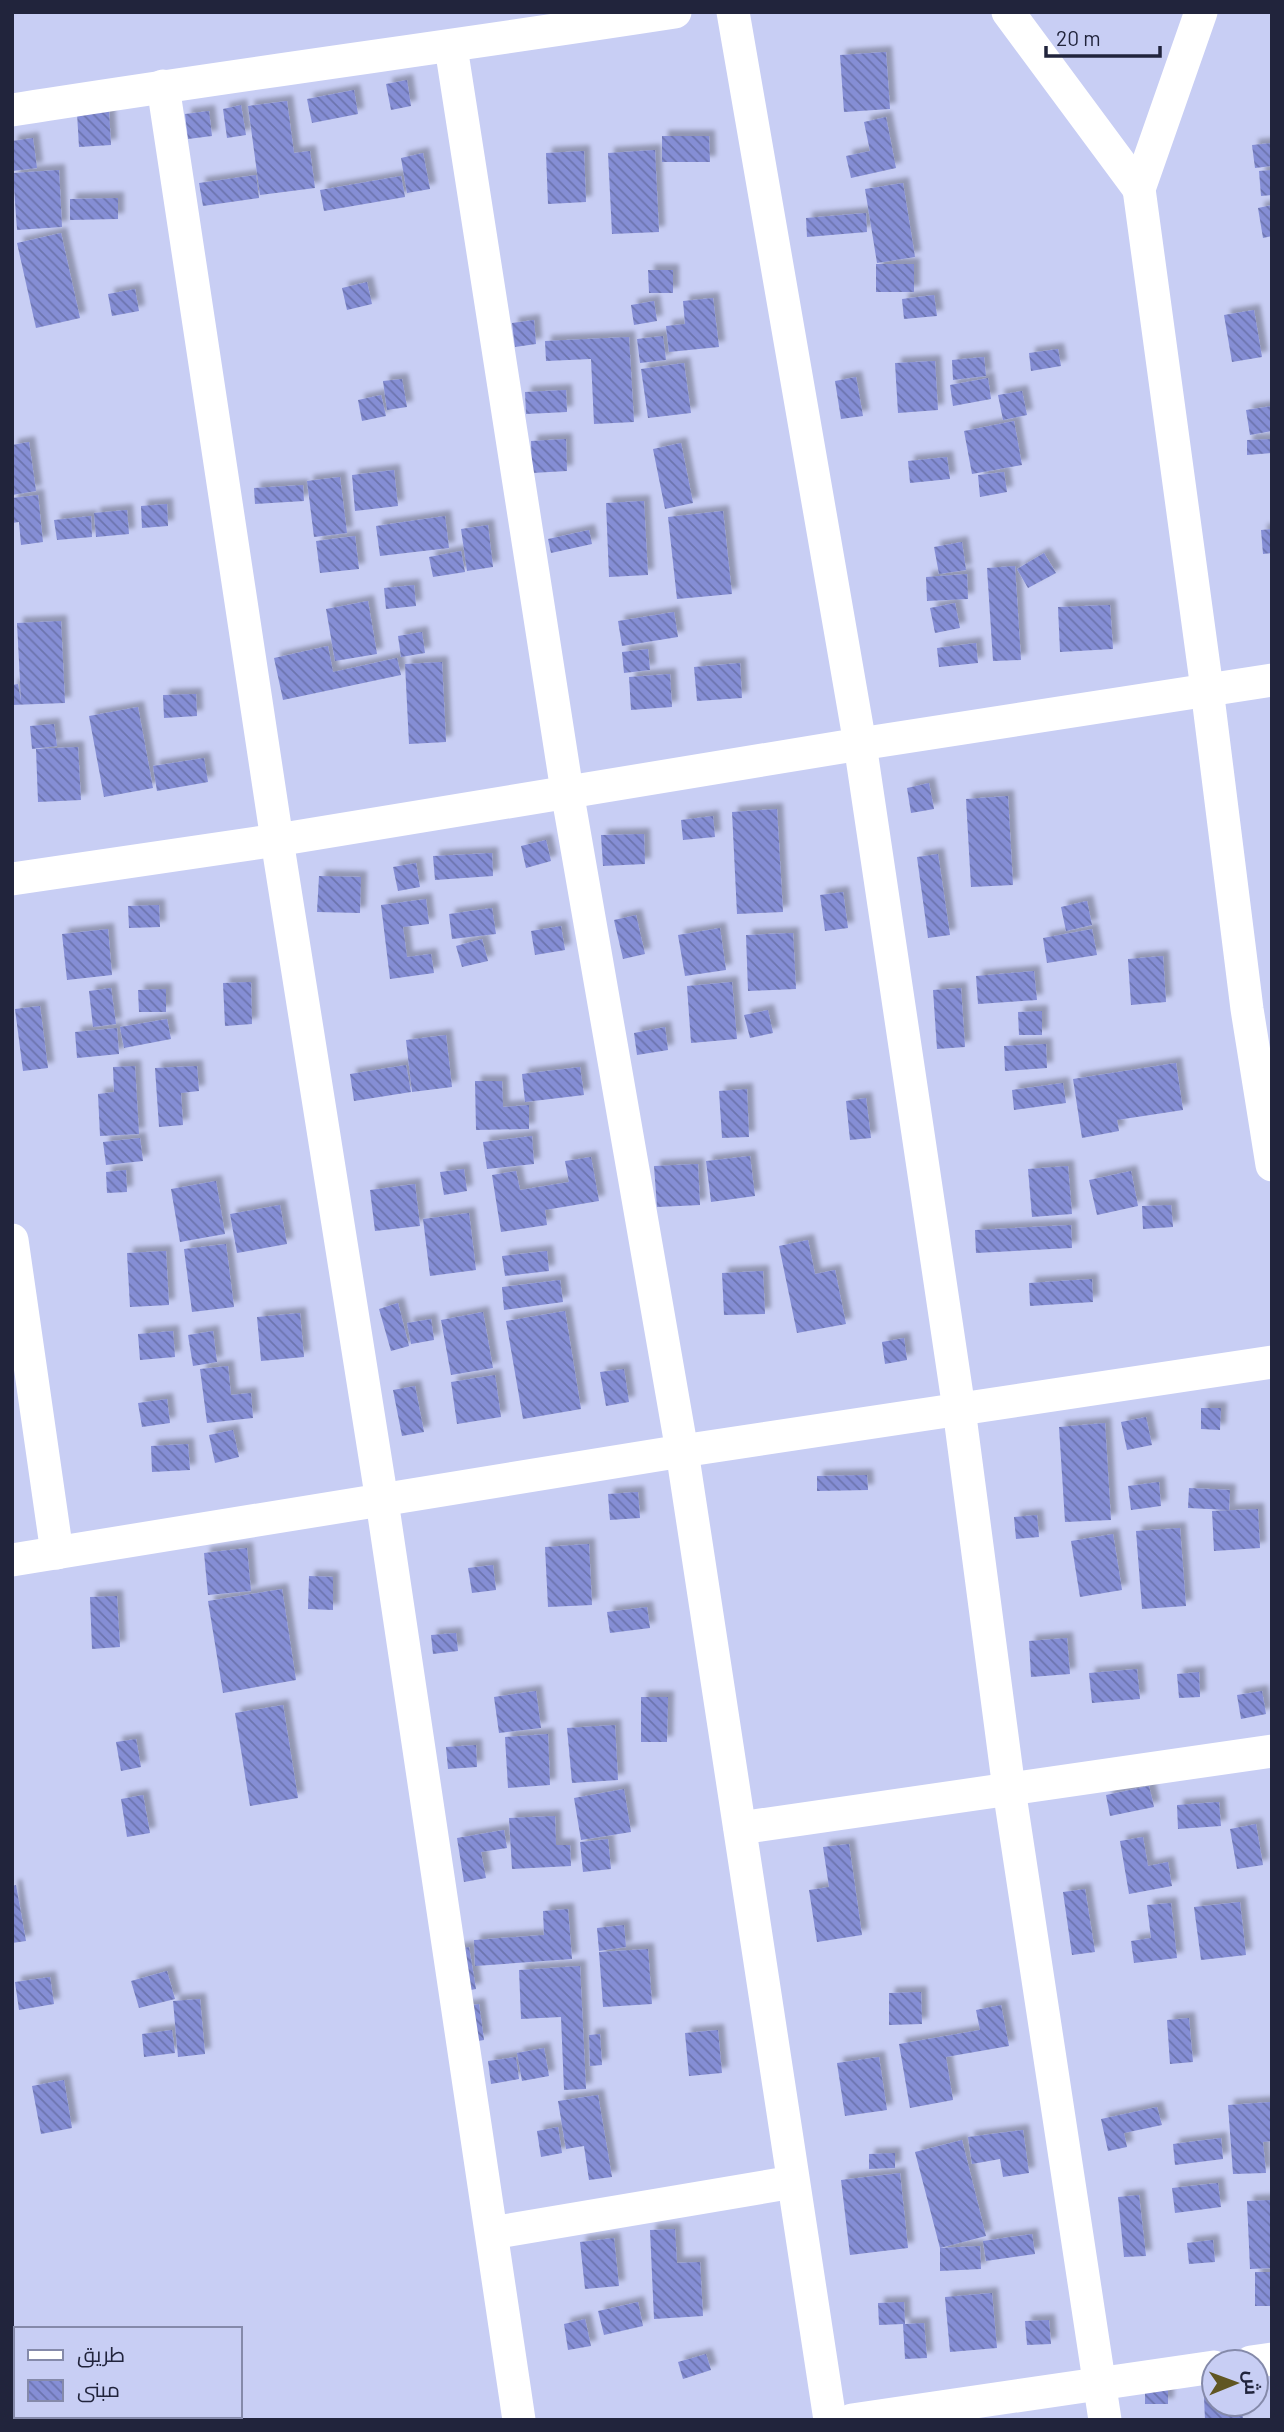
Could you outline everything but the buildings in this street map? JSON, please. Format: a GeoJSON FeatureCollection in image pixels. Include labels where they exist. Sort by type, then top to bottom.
{"type":"FeatureCollection","features":[{"type":"Feature","properties":{"kind":"street"},"geometry":{"type":"LineString","coordinates":[[12,110],[675,12]]}},
{"type":"Feature","properties":{"kind":"street"},"geometry":{"type":"LineString","coordinates":[[733,12],[860,744],[959,1409],[1009,1789],[1105,2420]]}},
{"type":"Feature","properties":{"kind":"street"},"geometry":{"type":"LineString","coordinates":[[1007,12],[1139,189]]}},
{"type":"Feature","properties":{"kind":"street"},"geometry":{"type":"LineString","coordinates":[[1201,12],[1139,189],[1207,689],[1247,1009],[1272,1165]]}},
{"type":"Feature","properties":{"kind":"street"},"geometry":{"type":"LineString","coordinates":[[451,47],[567,791],[682,1451],[830,2420]]}},
{"type":"Feature","properties":{"kind":"street"},"geometry":{"type":"LineString","coordinates":[[163,86],[277,840],[382,1501],[519,2420]]}},
{"type":"Feature","properties":{"kind":"street"},"geometry":{"type":"LineString","coordinates":[[12,879],[277,840],[567,791],[1272,680]]}},
{"type":"Feature","properties":{"kind":"street"},"geometry":{"type":"LineString","coordinates":[[12,1240],[57,1553]]}},
{"type":"Feature","properties":{"kind":"street"},"geometry":{"type":"LineString","coordinates":[[12,1560],[682,1451],[1272,1362]]}},
{"type":"Feature","properties":{"kind":"street"},"geometry":{"type":"LineString","coordinates":[[740,1829],[1272,1751]]}},
{"type":"Feature","properties":{"kind":"street"},"geometry":{"type":"LineString","coordinates":[[492,2233],[793,2182]]}},
{"type":"Feature","properties":{"kind":"street"},"geometry":{"type":"LineString","coordinates":[[852,2420],[1200,2369]]}}]}
